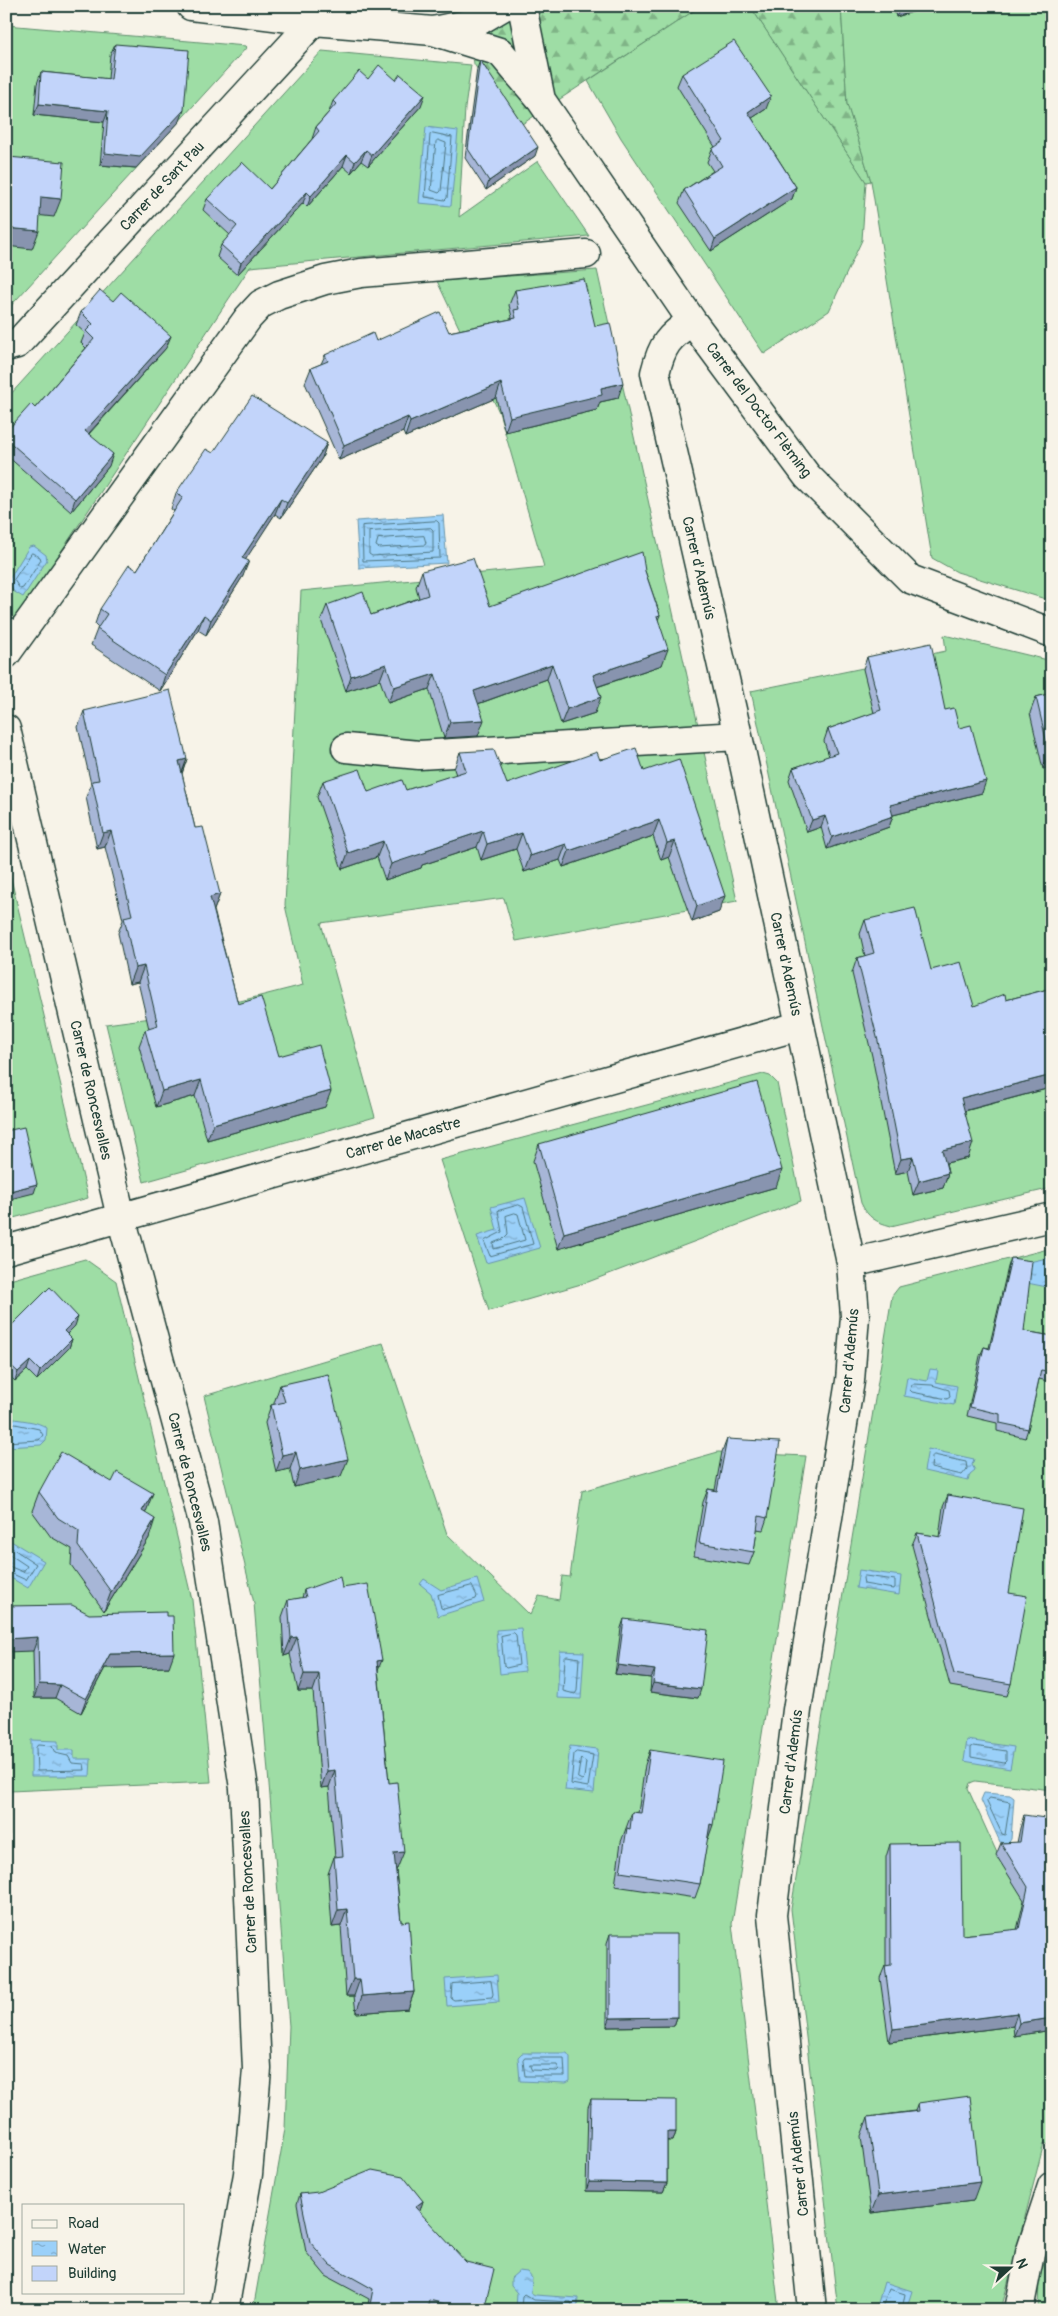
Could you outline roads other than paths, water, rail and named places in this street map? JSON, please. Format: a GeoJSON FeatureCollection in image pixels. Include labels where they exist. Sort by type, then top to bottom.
{"type":"FeatureCollection","features":[{"type":"Feature","properties":{"kind":"street"},"geometry":{"type":"LineString","coordinates":[[191,6],[314,21],[433,31],[477,22],[504,6]]}},
{"type":"Feature","properties":{"kind":"street","name":"Carrer del Doctor Flèming"},"geometry":{"type":"LineString","coordinates":[[522,6],[541,100]]}},
{"type":"Feature","properties":{"kind":"street","name":"Carrer de Sant Pau"},"geometry":{"type":"LineString","coordinates":[[6,347],[17,344],[314,21]]}},
{"type":"Feature","properties":{"kind":"street","name":"Carrer del Doctor Flèming"},"geometry":{"type":"LineString","coordinates":[[433,31],[500,52],[541,100],[692,321],[806,476],[910,580],[1052,633]]}},
{"type":"Feature","properties":{"kind":"street"},"geometry":{"type":"LineString","coordinates":[[6,654],[248,318],[262,304],[299,287],[361,273],[586,254]]}},
{"type":"Feature","properties":{"kind":"street","name":"Carrer d'Ademús"},"geometry":{"type":"LineString","coordinates":[[692,321],[672,334],[659,358],[655,373],[738,736],[851,1263],[855,1316],[850,1381],[796,1710],[772,1915],[812,2310]]}},
{"type":"Feature","properties":{"kind":"street","name":"Carrer de Roncesvalles"},"geometry":{"type":"LineString","coordinates":[[6,729],[121,1217],[203,1522],[244,1788],[257,2069],[248,2174],[224,2310]]}},
{"type":"Feature","properties":{"kind":"street"},"geometry":{"type":"LineString","coordinates":[[346,748],[419,755],[738,736]]}},
{"type":"Feature","properties":{"kind":"street","name":"Carrer de Macastre"},"geometry":{"type":"LineString","coordinates":[[6,1250],[799,1026]]}},
{"type":"Feature","properties":{"kind":"street"},"geometry":{"type":"LineString","coordinates":[[851,1263],[1052,1217]]}},
{"type":"Feature","properties":{"kind":"street"},"geometry":{"type":"LineString","coordinates":[[1019,2310],[1030,2253],[1052,2186]]}},
{"type":"Feature","properties":{"kind":"water"},"geometry":{"type":"Polygon","coordinates":[[[426,127],[458,131],[451,206],[419,203],[426,127]]]}},
{"type":"Feature","properties":{"kind":"water"},"geometry":{"type":"Polygon","coordinates":[[[443,515],[447,563],[359,568],[356,521],[443,515]]]}},
{"type":"Feature","properties":{"kind":"water"},"geometry":{"type":"Polygon","coordinates":[[[34,546],[46,555],[47,560],[23,597],[13,591],[8,581],[29,547],[34,546]]]}},
{"type":"Feature","properties":{"kind":"water"},"geometry":{"type":"Polygon","coordinates":[[[525,1198],[540,1248],[486,1263],[477,1236],[497,1230],[491,1207],[525,1198]]]}},
{"type":"Feature","properties":{"kind":"water"},"geometry":{"type":"Polygon","coordinates":[[[1052,1257],[1052,1288],[1027,1283],[1029,1262],[1052,1257]]]}},
{"type":"Feature","properties":{"kind":"water"},"geometry":{"type":"Polygon","coordinates":[[[930,1369],[938,1370],[936,1382],[957,1386],[954,1405],[904,1396],[907,1377],[927,1381],[930,1369]]]}},
{"type":"Feature","properties":{"kind":"water"},"geometry":{"type":"Polygon","coordinates":[[[6,1417],[43,1425],[47,1428],[46,1440],[41,1445],[6,1447],[6,1417]]]}},
{"type":"Feature","properties":{"kind":"water"},"geometry":{"type":"Polygon","coordinates":[[[928,1449],[974,1459],[972,1465],[975,1470],[970,1474],[968,1481],[924,1471],[928,1449]]]}},
{"type":"Feature","properties":{"kind":"water"},"geometry":{"type":"Polygon","coordinates":[[[6,1538],[44,1561],[28,1588],[6,1575],[6,1538]]]}},
{"type":"Feature","properties":{"kind":"water"},"geometry":{"type":"Polygon","coordinates":[[[859,1570],[901,1576],[899,1595],[856,1588],[859,1570]]]}},
{"type":"Feature","properties":{"kind":"water"},"geometry":{"type":"Polygon","coordinates":[[[424,1579],[441,1590],[477,1579],[484,1602],[438,1616],[431,1593],[420,1584],[424,1579]]]}},
{"type":"Feature","properties":{"kind":"water"},"geometry":{"type":"Polygon","coordinates":[[[521,1628],[525,1671],[500,1674],[496,1630],[521,1628]]]}},
{"type":"Feature","properties":{"kind":"water"},"geometry":{"type":"Polygon","coordinates":[[[560,1651],[584,1652],[581,1699],[557,1698],[560,1651]]]}},
{"type":"Feature","properties":{"kind":"water"},"geometry":{"type":"Polygon","coordinates":[[[31,1740],[58,1741],[58,1750],[74,1750],[74,1759],[91,1759],[90,1776],[31,1776],[31,1740]]]}},
{"type":"Feature","properties":{"kind":"water"},"geometry":{"type":"Polygon","coordinates":[[[967,1740],[1014,1747],[1010,1769],[964,1761],[967,1740]]]}},
{"type":"Feature","properties":{"kind":"water"},"geometry":{"type":"Polygon","coordinates":[[[570,1746],[598,1749],[594,1793],[565,1790],[570,1746]]]}},
{"type":"Feature","properties":{"kind":"water"},"geometry":{"type":"Polygon","coordinates":[[[984,1793],[1010,1795],[1014,1798],[1011,1839],[1008,1844],[1000,1842],[981,1800],[984,1793]]]}},
{"type":"Feature","properties":{"kind":"water"},"geometry":{"type":"Polygon","coordinates":[[[497,1975],[499,2002],[447,2006],[445,1979],[497,1975]]]}},
{"type":"Feature","properties":{"kind":"water"},"geometry":{"type":"Polygon","coordinates":[[[522,2053],[567,2053],[570,2057],[570,2081],[566,2083],[520,2081],[518,2057],[522,2053]]]}},
{"type":"Feature","properties":{"kind":"water"},"geometry":{"type":"Polygon","coordinates":[[[519,2271],[527,2272],[532,2278],[531,2293],[535,2295],[578,2298],[577,2310],[516,2310],[517,2293],[511,2286],[511,2278],[519,2271]]]}},
{"type":"Feature","properties":{"kind":"water"},"geometry":{"type":"Polygon","coordinates":[[[884,2282],[912,2291],[906,2310],[876,2310],[884,2282]]]}}]}
